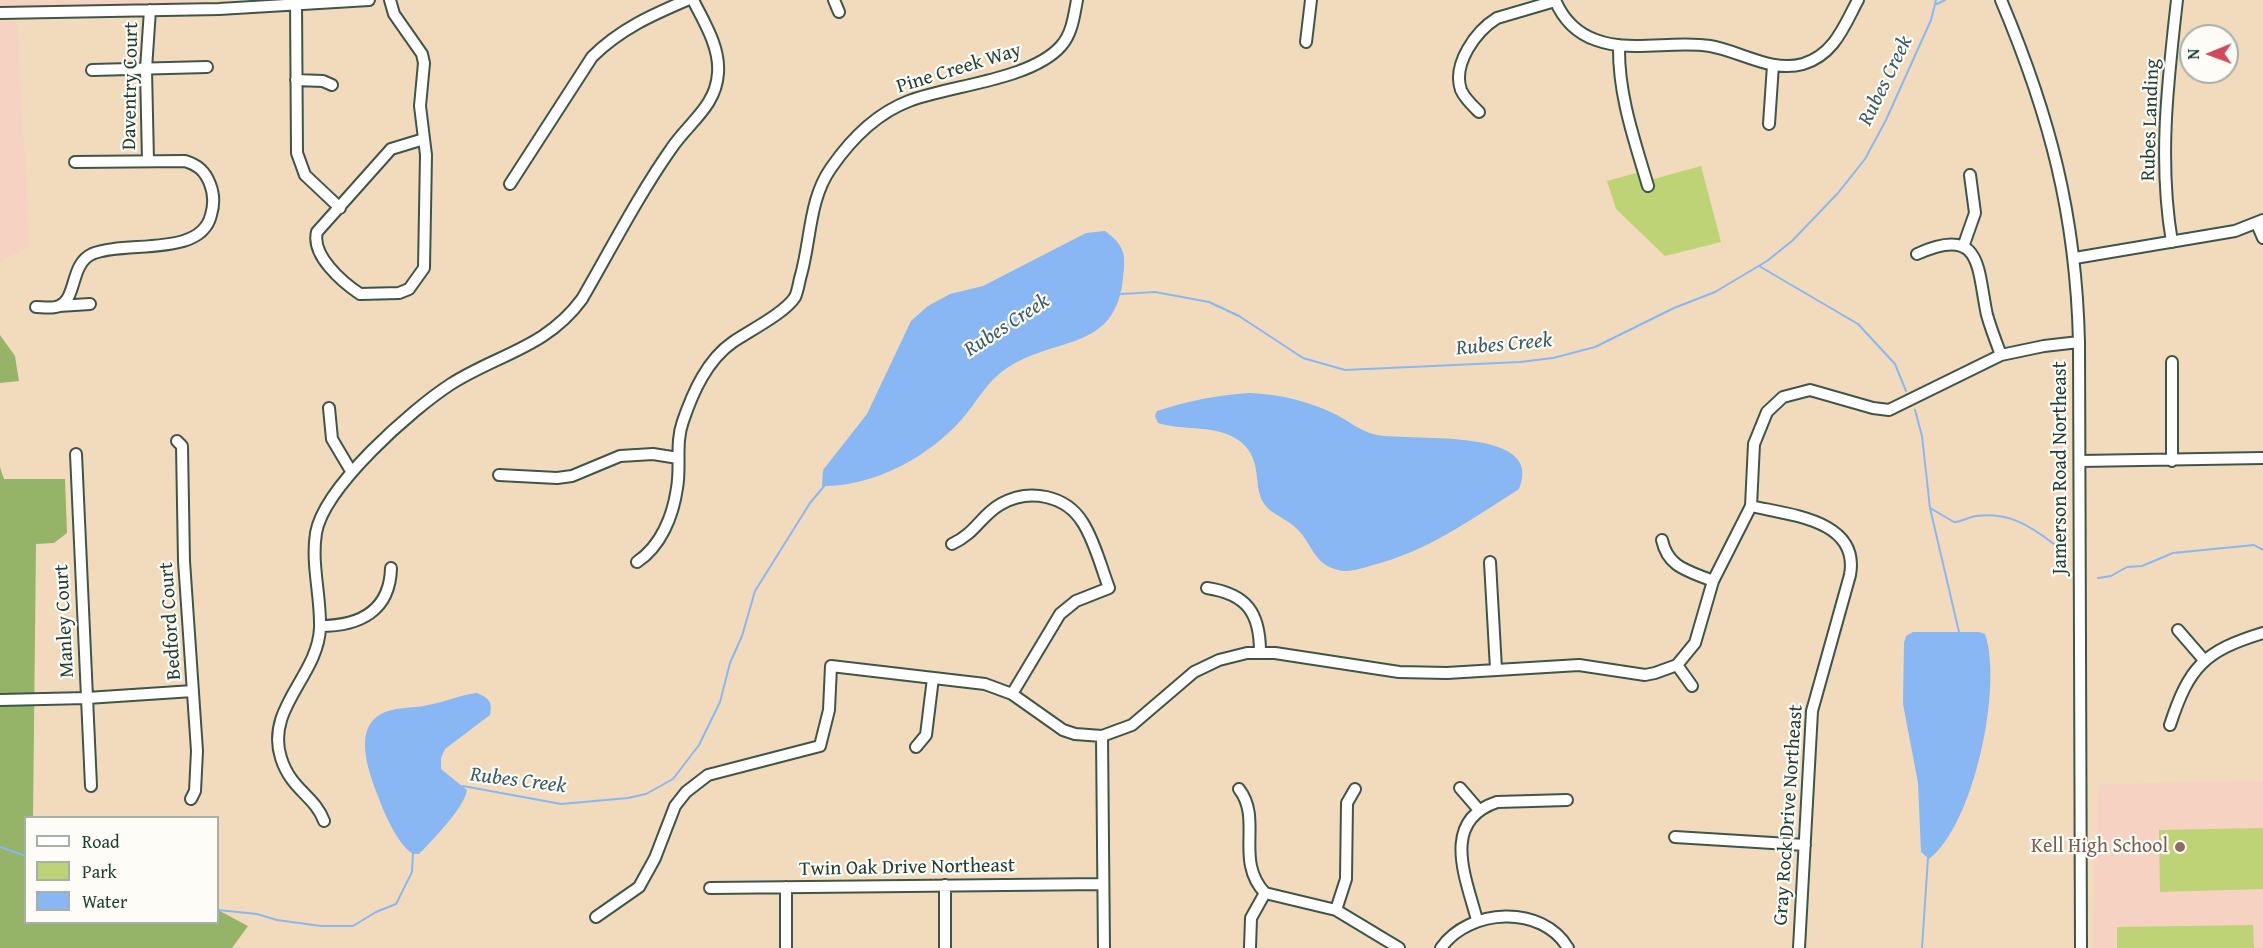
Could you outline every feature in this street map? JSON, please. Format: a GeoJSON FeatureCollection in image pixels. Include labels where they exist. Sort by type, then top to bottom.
{"type":"FeatureCollection","features":[{"type":"Feature","properties":{"kind":"street"},"geometry":{"type":"LineString","coordinates":[[0,14],[369,0]]}},
{"type":"Feature","properties":{"kind":"street"},"geometry":{"type":"LineString","coordinates":[[390,0],[400,23],[422,54],[420,106],[426,155],[424,268],[419,279],[409,289],[382,295],[360,294],[338,274],[314,242],[317,232],[391,149],[424,139]]}},
{"type":"Feature","properties":{"kind":"street"},"geometry":{"type":"LineString","coordinates":[[510,184],[592,57],[606,43],[640,20],[687,0]]}},
{"type":"Feature","properties":{"kind":"street"},"geometry":{"type":"LineString","coordinates":[[324,821],[314,804],[290,780],[280,756],[278,740],[285,707],[312,662],[318,645],[320,626],[314,555],[316,532],[321,515],[351,471],[426,402],[452,384],[544,337],[571,314],[582,299],[671,148],[706,110],[712,97],[718,71],[717,57],[693,0]]}},
{"type":"Feature","properties":{"kind":"street"},"geometry":{"type":"LineString","coordinates":[[834,0],[839,12]]}},
{"type":"Feature","properties":{"kind":"street","name":"Pine Creek Way"},"geometry":{"type":"LineString","coordinates":[[637,562],[648,554],[667,524],[677,488],[682,424],[695,388],[705,372],[731,343],[765,322],[795,297],[809,246],[811,219],[821,182],[849,142],[879,118],[908,101],[1039,63],[1061,46],[1069,34],[1077,0]]}},
{"type":"Feature","properties":{"kind":"street"},"geometry":{"type":"LineString","coordinates":[[1306,42],[1311,0]]}},
{"type":"Feature","properties":{"kind":"street"},"geometry":{"type":"LineString","coordinates":[[1479,112],[1466,98],[1460,82],[1463,60],[1471,45],[1489,23],[1497,18],[1555,0],[1564,18],[1579,32],[1597,41],[1619,45],[1698,45],[1726,49],[1773,65],[1804,64],[1829,49],[1858,0]]}},
{"type":"Feature","properties":{"kind":"street","name":"Jamerson Road Northeast"},"geometry":{"type":"LineString","coordinates":[[2001,0],[2042,103],[2062,182],[2075,258],[2079,342],[2080,461],[2080,948]]}},
{"type":"Feature","properties":{"kind":"street","name":"Rubes Landing"},"geometry":{"type":"LineString","coordinates":[[2172,242],[2166,206],[2165,111],[2177,0]]}},
{"type":"Feature","properties":{"kind":"street"},"geometry":{"type":"LineString","coordinates":[[296,2],[297,153],[301,167],[313,186],[340,208]]}},
{"type":"Feature","properties":{"kind":"street","name":"Daventry Court"},"geometry":{"type":"LineString","coordinates":[[148,161],[146,69],[150,10]]}},
{"type":"Feature","properties":{"kind":"street"},"geometry":{"type":"LineString","coordinates":[[1619,45],[1619,74],[1623,101],[1648,186]]}},
{"type":"Feature","properties":{"kind":"street"},"geometry":{"type":"LineString","coordinates":[[1769,124],[1773,65]]}},
{"type":"Feature","properties":{"kind":"street"},"geometry":{"type":"LineString","coordinates":[[92,70],[207,67]]}},
{"type":"Feature","properties":{"kind":"street"},"geometry":{"type":"LineString","coordinates":[[296,80],[323,81],[332,85]]}},
{"type":"Feature","properties":{"kind":"street"},"geometry":{"type":"LineString","coordinates":[[59,306],[68,298],[80,264],[90,255],[125,247],[192,240],[204,231],[210,220],[213,191],[207,174],[197,165],[185,161],[75,162]]}},
{"type":"Feature","properties":{"kind":"street"},"geometry":{"type":"LineString","coordinates":[[1963,247],[1975,213],[1970,175]]}},
{"type":"Feature","properties":{"kind":"street"},"geometry":{"type":"LineString","coordinates":[[2075,258],[2235,231],[2260,222],[2263,238]]}},
{"type":"Feature","properties":{"kind":"street"},"geometry":{"type":"LineString","coordinates":[[1917,254],[1935,246],[1963,247],[1976,257],[1987,315],[2001,355]]}},
{"type":"Feature","properties":{"kind":"street"},"geometry":{"type":"LineString","coordinates":[[36,308],[90,304]]}},
{"type":"Feature","properties":{"kind":"street"},"geometry":{"type":"LineString","coordinates":[[596,917],[639,887],[655,858],[675,806],[686,792],[708,775],[820,746],[829,710],[831,666],[985,684],[1012,693],[1063,730],[1075,734],[1102,736],[1132,725],[1180,683],[1207,665],[1233,656],[1260,652],[1399,672],[1579,665],[1645,675],[1665,671],[1677,665],[1695,643],[1713,581],[1751,506],[1756,433],[1767,412],[1783,396],[1810,390],[1873,408],[1889,410],[2001,355],[2037,347],[2079,342]]}},
{"type":"Feature","properties":{"kind":"street"},"geometry":{"type":"LineString","coordinates":[[2172,362],[2172,461]]}},
{"type":"Feature","properties":{"kind":"street"},"geometry":{"type":"LineString","coordinates":[[329,408],[332,439],[351,471]]}},
{"type":"Feature","properties":{"kind":"street","name":"Bedford Court"},"geometry":{"type":"LineString","coordinates":[[177,441],[182,446],[184,561],[197,751],[195,791],[191,799]]}},
{"type":"Feature","properties":{"kind":"street","name":"Manley Court"},"geometry":{"type":"LineString","coordinates":[[76,454],[91,786]]}},
{"type":"Feature","properties":{"kind":"street"},"geometry":{"type":"LineString","coordinates":[[499,475],[557,478],[572,476],[620,456],[653,454],[678,458]]}},
{"type":"Feature","properties":{"kind":"street"},"geometry":{"type":"LineString","coordinates":[[2080,461],[2263,458]]}},
{"type":"Feature","properties":{"kind":"street"},"geometry":{"type":"LineString","coordinates":[[952,544],[967,537],[1000,504],[1025,495],[1046,496],[1061,502],[1076,513],[1087,530],[1109,588],[1076,601],[1060,614],[1012,693]]}},
{"type":"Feature","properties":{"kind":"street","name":"Gray Rock Drive Northeast"},"geometry":{"type":"LineString","coordinates":[[1751,506],[1828,526],[1842,537],[1851,558],[1850,574],[1812,711],[1799,948]]}},
{"type":"Feature","properties":{"kind":"street"},"geometry":{"type":"LineString","coordinates":[[1662,540],[1665,554],[1672,562],[1713,581]]}},
{"type":"Feature","properties":{"kind":"street"},"geometry":{"type":"LineString","coordinates":[[1490,562],[1496,669]]}},
{"type":"Feature","properties":{"kind":"street"},"geometry":{"type":"LineString","coordinates":[[320,626],[348,624],[367,615],[389,593],[391,568]]}},
{"type":"Feature","properties":{"kind":"street"},"geometry":{"type":"LineString","coordinates":[[1207,588],[1232,594],[1248,606],[1258,626],[1260,652]]}},
{"type":"Feature","properties":{"kind":"street"},"geometry":{"type":"LineString","coordinates":[[2178,630],[2204,660]]}},
{"type":"Feature","properties":{"kind":"street"},"geometry":{"type":"LineString","coordinates":[[2170,725],[2188,679],[2204,660],[2229,645],[2263,633]]}},
{"type":"Feature","properties":{"kind":"street"},"geometry":{"type":"LineString","coordinates":[[1677,665],[1692,686]]}},
{"type":"Feature","properties":{"kind":"street"},"geometry":{"type":"LineString","coordinates":[[916,747],[926,735],[933,678]]}},
{"type":"Feature","properties":{"kind":"street"},"geometry":{"type":"LineString","coordinates":[[0,700],[87,698],[193,691]]}},
{"type":"Feature","properties":{"kind":"street"},"geometry":{"type":"LineString","coordinates":[[1102,736],[1104,948]]}},
{"type":"Feature","properties":{"kind":"street"},"geometry":{"type":"LineString","coordinates":[[1460,788],[1479,810]]}},
{"type":"Feature","properties":{"kind":"street"},"geometry":{"type":"LineString","coordinates":[[1239,789],[1245,797],[1248,808],[1250,867],[1265,893],[1336,910],[1399,948]]}},
{"type":"Feature","properties":{"kind":"street"},"geometry":{"type":"LineString","coordinates":[[1336,910],[1346,879],[1347,803],[1355,789]]}},
{"type":"Feature","properties":{"kind":"street"},"geometry":{"type":"LineString","coordinates":[[1477,920],[1460,848],[1464,831],[1479,810],[1497,802],[1566,800]]}},
{"type":"Feature","properties":{"kind":"street"},"geometry":{"type":"LineString","coordinates":[[1675,837],[1805,844]]}},
{"type":"Feature","properties":{"kind":"street","name":"Twin Oak Drive Northeast"},"geometry":{"type":"LineString","coordinates":[[710,888],[1103,884]]}},
{"type":"Feature","properties":{"kind":"street"},"geometry":{"type":"LineString","coordinates":[[945,885],[945,948]]}},
{"type":"Feature","properties":{"kind":"street"},"geometry":{"type":"LineString","coordinates":[[786,887],[786,948]]}},
{"type":"Feature","properties":{"kind":"street"},"geometry":{"type":"LineString","coordinates":[[1250,948],[1253,911],[1265,893]]}},
{"type":"Feature","properties":{"kind":"street"},"geometry":{"type":"LineString","coordinates":[[1442,948],[1452,934],[1477,920],[1533,919],[1556,932],[1568,948]]}},
{"type":"Feature","properties":{"kind":"shaded area"},"geometry":{"type":"Polygon","coordinates":[[[0,0],[214,0],[88,10],[16,7],[30,247],[0,261],[0,0]]]}},
{"type":"Feature","properties":{"kind":"shaded area","name":"Kell High School"},"geometry":{"type":"Polygon","coordinates":[[[2263,781],[2263,948],[2093,948],[2098,784],[2263,781]]]}},
{"type":"Feature","properties":{"kind":"green space"},"geometry":{"type":"Polygon","coordinates":[[[1701,166],[1721,242],[1665,256],[1616,209],[1607,181],[1640,172],[1643,182],[1701,166]]]}},
{"type":"Feature","properties":{"kind":"green space"},"geometry":{"type":"Polygon","coordinates":[[[0,335],[15,356],[19,381],[0,383],[0,335]]]}},
{"type":"Feature","properties":{"kind":"green space"},"geometry":{"type":"Polygon","coordinates":[[[0,467],[4,479],[65,479],[67,533],[54,543],[36,544],[33,816],[24,816],[24,924],[219,924],[219,911],[248,926],[232,948],[0,948],[0,467]]]}},
{"type":"Feature","properties":{"kind":"green space"},"geometry":{"type":"Polygon","coordinates":[[[2263,828],[2263,889],[2160,892],[2159,830],[2263,828]]]}},
{"type":"Feature","properties":{"kind":"green space"},"geometry":{"type":"Polygon","coordinates":[[[2253,925],[2254,948],[2117,948],[2117,927],[2253,925]]]}},
{"type":"Feature","properties":{"kind":"water"},"geometry":{"type":"Polygon","coordinates":[[[1105,231],[1117,241],[1123,251],[1124,270],[1118,302],[1109,319],[1096,331],[1025,358],[1007,368],[988,385],[949,433],[917,457],[899,467],[861,481],[822,486],[823,470],[867,414],[911,321],[928,306],[950,294],[983,286],[1086,233],[1105,231]]]}},
{"type":"Feature","properties":{"kind":"water"},"geometry":{"type":"Polygon","coordinates":[[[1249,393],[1305,402],[1337,415],[1373,434],[1468,440],[1493,445],[1512,454],[1522,468],[1519,489],[1431,543],[1393,559],[1356,570],[1338,570],[1323,563],[1297,529],[1265,505],[1259,491],[1253,458],[1241,442],[1221,432],[1158,423],[1155,416],[1157,411],[1191,401],[1249,393]]]}},
{"type":"Feature","properties":{"kind":"water"},"geometry":{"type":"Polygon","coordinates":[[[1913,632],[1979,632],[1985,634],[1990,657],[1987,719],[1981,753],[1971,787],[1959,817],[1945,842],[1929,859],[1921,852],[1918,783],[1903,704],[1904,643],[1906,636],[1913,632]]]}},
{"type":"Feature","properties":{"kind":"water"},"geometry":{"type":"Polygon","coordinates":[[[477,693],[489,701],[490,715],[445,749],[441,758],[441,769],[467,790],[465,797],[435,837],[419,854],[413,854],[402,844],[392,828],[370,773],[365,747],[370,724],[379,716],[392,710],[423,706],[477,693]]]}},
{"type":"Feature","properties":{"kind":"waterway","name":"Rubes Creek"},"geometry":{"type":"LineString","coordinates":[[1121,294],[1155,292],[1209,302],[1239,316],[1303,358],[1345,370],[1520,362],[1553,358],[1595,347],[1674,308],[1715,292],[1767,261],[1792,241],[1838,193],[1865,159],[1886,120],[1931,20],[1936,0]]}},
{"type":"Feature","properties":{"kind":"waterway"},"geometry":{"type":"LineString","coordinates":[[1937,4],[1945,0]]}},
{"type":"Feature","properties":{"kind":"waterway"},"geometry":{"type":"LineString","coordinates":[[1759,266],[1858,324],[1895,364],[1906,391]]}},
{"type":"Feature","properties":{"kind":"waterway"},"geometry":{"type":"LineString","coordinates":[[1915,410],[1922,436],[1930,508],[1959,632]]}},
{"type":"Feature","properties":{"kind":"waterway","name":"Rubes Creek"},"geometry":{"type":"LineString","coordinates":[[463,786],[561,804],[628,798],[646,794],[673,779],[699,745],[720,702],[730,663],[742,636],[755,591],[810,503],[825,485]]}},
{"type":"Feature","properties":{"kind":"waterway"},"geometry":{"type":"LineString","coordinates":[[1930,508],[1954,522],[1988,515],[2009,518],[2036,531],[2054,544]]}},
{"type":"Feature","properties":{"kind":"waterway"},"geometry":{"type":"LineString","coordinates":[[2098,578],[2111,576],[2127,567],[2142,566],[2173,553],[2254,545],[2263,550]]}},
{"type":"Feature","properties":{"kind":"waterway","name":"Rubes Creek"},"geometry":{"type":"LineString","coordinates":[[0,847],[24,855]]}},
{"type":"Feature","properties":{"kind":"waterway","name":"Rubes Creek"},"geometry":{"type":"LineString","coordinates":[[219,910],[257,914],[277,920],[321,926],[353,926],[376,912],[396,904],[412,872],[413,853]]}},
{"type":"Feature","properties":{"kind":"waterway"},"geometry":{"type":"LineString","coordinates":[[1922,948],[1928,858]]}},
{"type":"Feature","properties":{"kind":"place","name":"Kell High School"},"geometry":{"type":"Point","coordinates":[2180,847]}}]}
